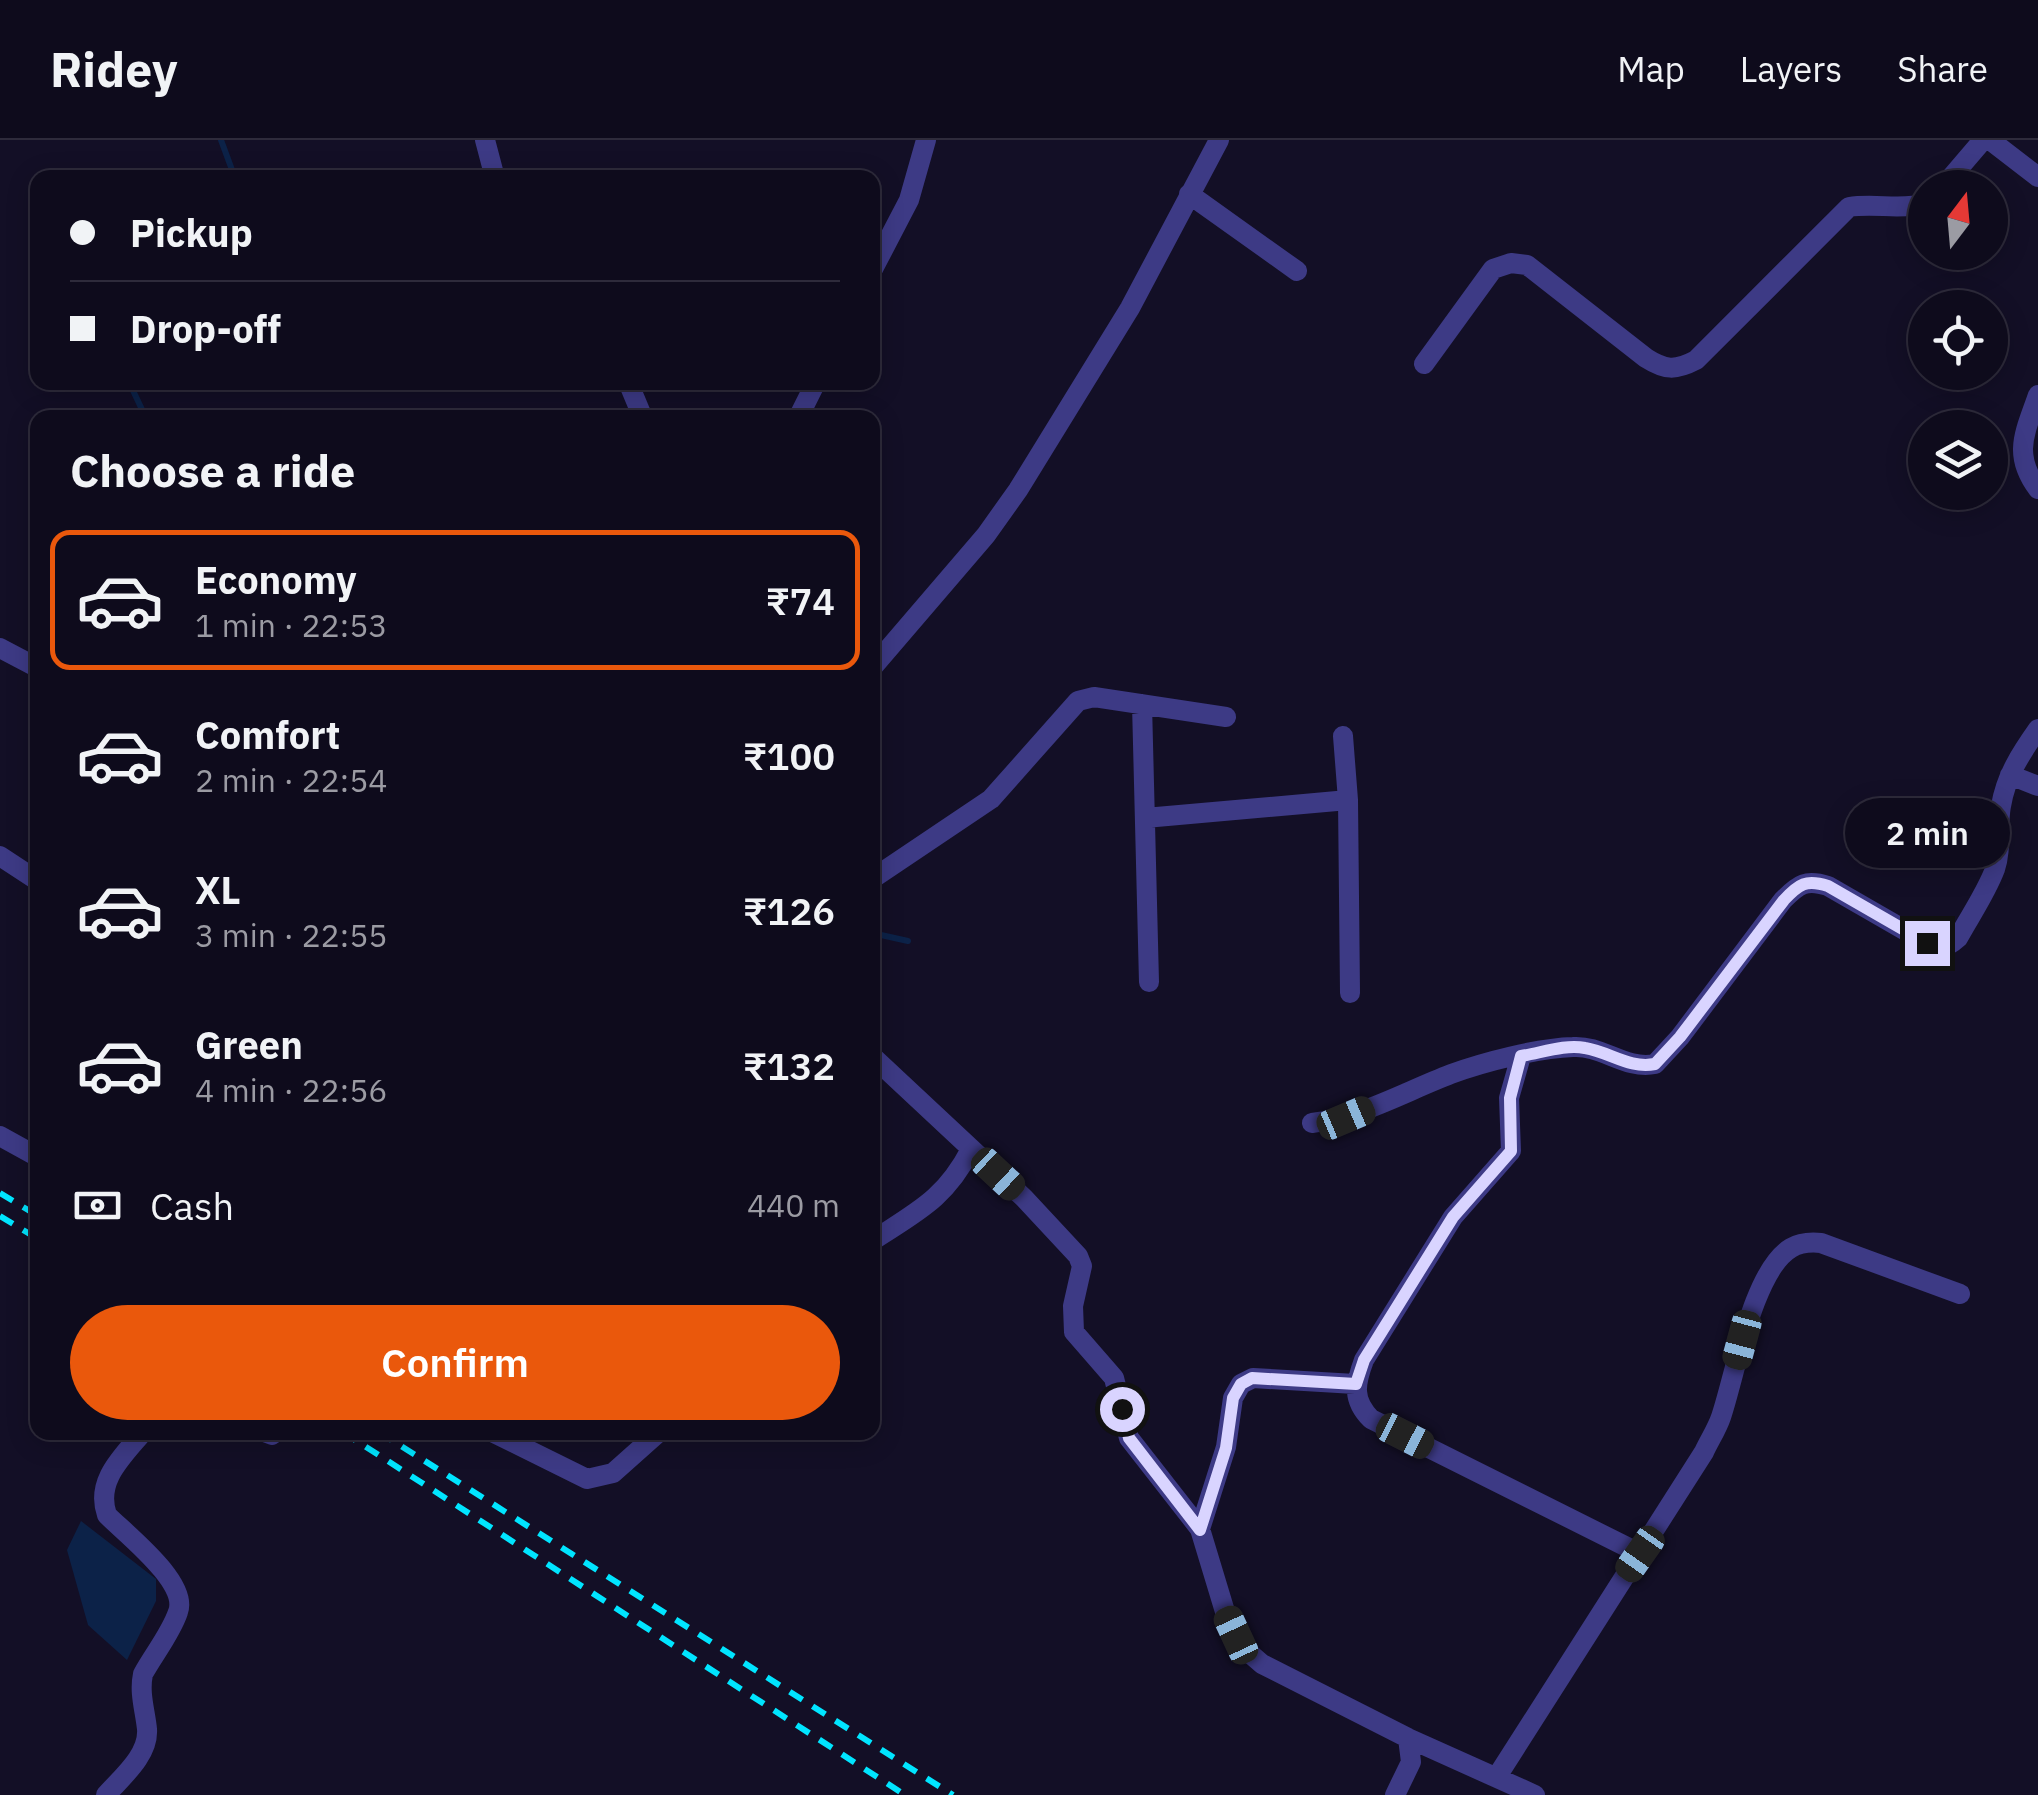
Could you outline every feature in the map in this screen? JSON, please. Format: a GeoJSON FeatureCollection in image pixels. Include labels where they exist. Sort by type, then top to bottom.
{"type":"FeatureCollection","features":[{"type":"Feature","properties":{"kind":"street"},"geometry":{"type":"LineString","coordinates":[[486,140],[493,170]]}},
{"type":"Feature","properties":{"kind":"street"},"geometry":{"type":"LineString","coordinates":[[880,256],[909,200],[926,140]]}},
{"type":"Feature","properties":{"kind":"street"},"geometry":{"type":"LineString","coordinates":[[880,659],[986,535],[1018,490],[1130,308],[1219,140]]}},
{"type":"Feature","properties":{"kind":"street"},"geometry":{"type":"LineString","coordinates":[[1958,170],[1986,140],[2038,177]]}},
{"type":"Feature","properties":{"kind":"street"},"geometry":{"type":"LineString","coordinates":[[1189,194],[1297,271]]}},
{"type":"Feature","properties":{"kind":"street"},"geometry":{"type":"LineString","coordinates":[[1424,364],[1494,269],[1511,263],[1528,265],[1646,358],[1664,369],[1681,368],[1696,360],[1848,207],[1870,203],[1908,207]]}},
{"type":"Feature","properties":{"kind":"street"},"geometry":{"type":"LineString","coordinates":[[2038,395],[2021,458],[2038,489]]}},
{"type":"Feature","properties":{"kind":"street"},"geometry":{"type":"LineString","coordinates":[[0,648],[30,664]]}},
{"type":"Feature","properties":{"kind":"street"},"geometry":{"type":"LineString","coordinates":[[880,873],[990,799],[1078,702],[1094,697],[1226,717]]}},
{"type":"Feature","properties":{"kind":"street"},"geometry":{"type":"LineString","coordinates":[[1142,704],[1150,982]]}},
{"type":"Feature","properties":{"kind":"street"},"geometry":{"type":"LineString","coordinates":[[1312,1123],[1346,1118],[1455,1073],[1573,1046],[1597,1050],[1631,1064],[1655,1064],[1802,882],[1812,880],[1828,886],[1927,943],[1941,948],[1949,946],[1958,938],[1994,871],[2000,850],[2000,808],[2010,775],[2038,729]]}},
{"type":"Feature","properties":{"kind":"street"},"geometry":{"type":"LineString","coordinates":[[1343,736],[1348,800],[1350,993]]}},
{"type":"Feature","properties":{"kind":"street"},"geometry":{"type":"LineString","coordinates":[[2010,775],[2038,786]]}},
{"type":"Feature","properties":{"kind":"street"},"geometry":{"type":"LineString","coordinates":[[1145,818],[1348,800]]}},
{"type":"Feature","properties":{"kind":"street"},"geometry":{"type":"LineString","coordinates":[[0,856],[30,876]]}},
{"type":"Feature","properties":{"kind":"street"},"geometry":{"type":"LineString","coordinates":[[1521,1056],[1510,1098],[1511,1151],[1453,1217],[1364,1360],[1356,1384],[1359,1406],[1371,1419],[1640,1554]]}},
{"type":"Feature","properties":{"kind":"street"},"geometry":{"type":"LineString","coordinates":[[880,1064],[1024,1198],[1078,1256],[1082,1278],[1073,1306],[1074,1332],[1114,1378],[1129,1438],[1200,1530],[1226,1616],[1246,1651],[1262,1664],[1408,1738],[1536,1795]]}},
{"type":"Feature","properties":{"kind":"street"},"geometry":{"type":"LineString","coordinates":[[0,1136],[30,1153]]}},
{"type":"Feature","properties":{"kind":"street"},"geometry":{"type":"LineString","coordinates":[[880,1236],[937,1198],[971,1149]]}},
{"type":"Feature","properties":{"kind":"street"},"geometry":{"type":"LineString","coordinates":[[1498,1776],[1596,1616],[1640,1554],[1720,1419],[1742,1340],[1776,1264],[1789,1248],[1805,1242],[1822,1242],[1960,1294]]}},
{"type":"Feature","properties":{"kind":"street"},"geometry":{"type":"LineString","coordinates":[[1200,1530],[1226,1448],[1233,1398],[1241,1384],[1252,1378],[1356,1384]]}},
{"type":"Feature","properties":{"kind":"street"},"geometry":{"type":"LineString","coordinates":[[106,1795],[144,1749],[148,1734],[143,1674],[179,1611],[180,1598],[174,1582],[106,1515],[102,1500],[104,1486],[116,1465],[136,1440]]}},
{"type":"Feature","properties":{"kind":"street"},"geometry":{"type":"LineString","coordinates":[[508,1440],[588,1480],[613,1474],[646,1440]]}},
{"type":"Feature","properties":{"kind":"street"},"geometry":{"type":"LineString","coordinates":[[1395,1795],[1412,1762],[1408,1738]]}},
{"type":"Feature","properties":{"kind":"water"},"geometry":{"type":"Polygon","coordinates":[[[81,1521],[156,1579],[156,1601],[127,1660],[88,1625],[67,1550],[81,1521]]]}},
{"type":"Feature","properties":{"kind":"waterway"},"geometry":{"type":"LineString","coordinates":[[221,140],[232,170]]}},
{"type":"Feature","properties":{"kind":"waterway"},"geometry":{"type":"LineString","coordinates":[[133,390],[142,410]]}},
{"type":"Feature","properties":{"kind":"waterway"},"geometry":{"type":"LineString","coordinates":[[880,935],[908,941]]}},
{"type":"Feature","properties":{"kind":"railway"},"geometry":{"type":"LineString","coordinates":[[0,1193],[30,1211]]}},
{"type":"Feature","properties":{"kind":"railway"},"geometry":{"type":"LineString","coordinates":[[0,1216],[30,1234]]}},
{"type":"Feature","properties":{"kind":"railway"},"geometry":{"type":"LineString","coordinates":[[355,1440],[905,1795]]}},
{"type":"Feature","properties":{"kind":"railway"},"geometry":{"type":"LineString","coordinates":[[392,1440],[953,1795]]}},
{"type":"Feature","properties":{"kind":"route"},"geometry":{"type":"LineString","coordinates":[[1122,1409],[1125,1429],[1134,1446],[1200,1530],[1226,1448],[1233,1398],[1241,1384],[1252,1378],[1356,1384],[1364,1360],[1453,1217],[1507,1159],[1512,1142],[1511,1088],[1521,1056],[1573,1046],[1597,1050],[1631,1064],[1655,1064],[1802,882],[1812,880],[1828,886],[1927,943]]}}]}
